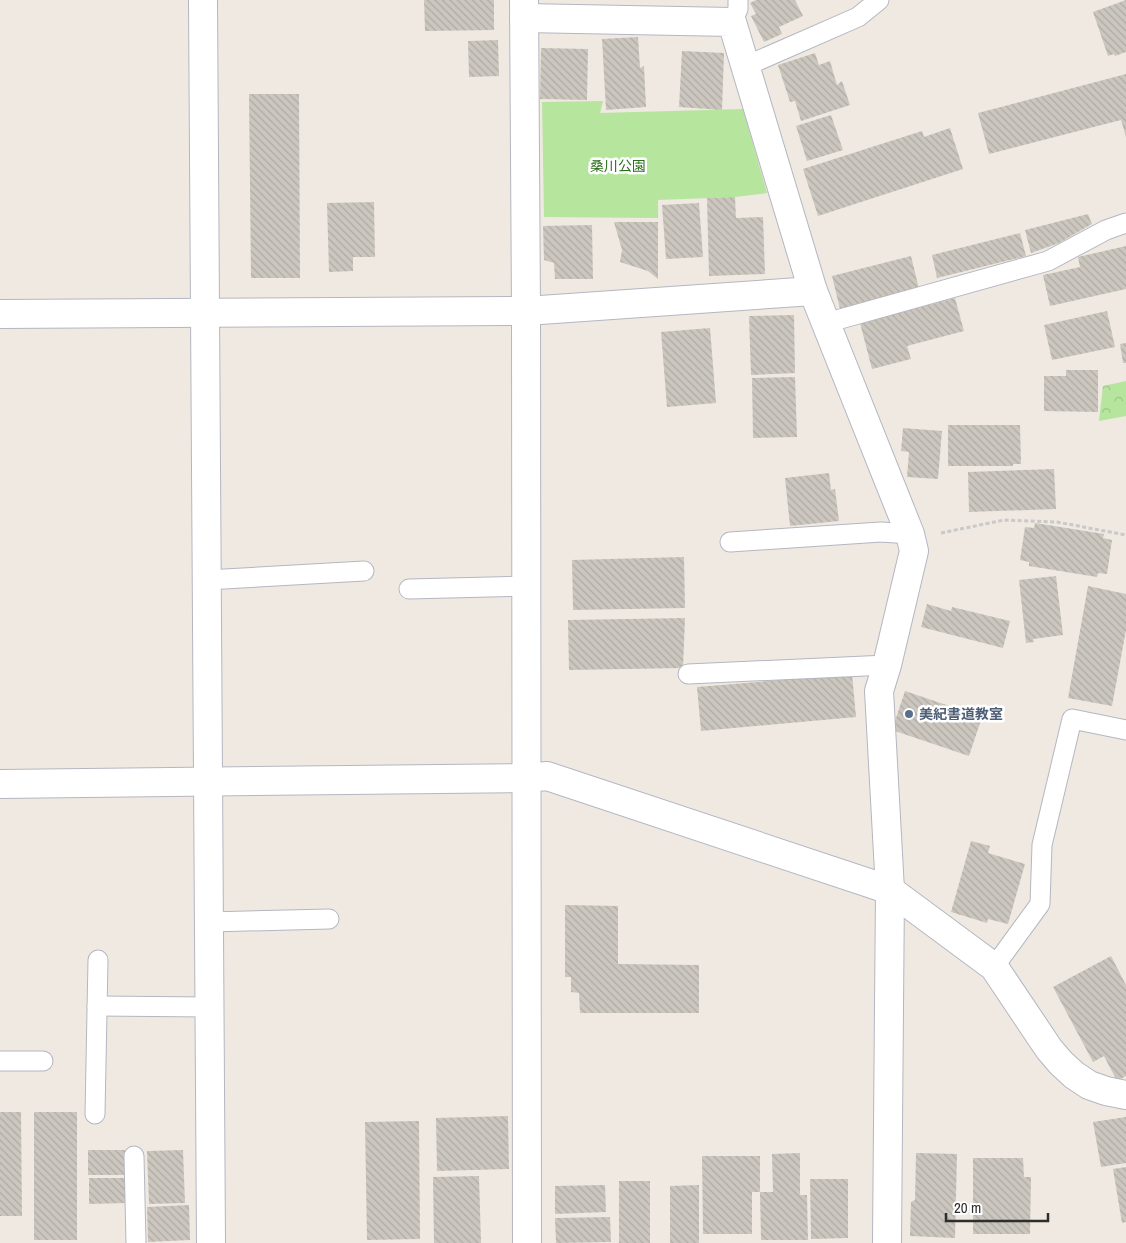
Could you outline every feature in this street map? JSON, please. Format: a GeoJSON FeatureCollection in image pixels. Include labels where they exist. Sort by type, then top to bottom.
{"type":"FeatureCollection","features":[{"type":"Feature","properties":{"kind":"street"},"geometry":{"type":"LineString","coordinates":[[203,0],[211,1243]]}},
{"type":"Feature","properties":{"kind":"street"},"geometry":{"type":"LineString","coordinates":[[527,1243],[524,9],[735,11],[746,66],[813,291],[910,534],[914,551],[880,691],[890,890],[887,1243]]}},
{"type":"Feature","properties":{"kind":"street"},"geometry":{"type":"LineString","coordinates":[[0,314],[526,310],[813,291]]}},
{"type":"Feature","properties":{"kind":"street"},"geometry":{"type":"LineString","coordinates":[[0,784],[208,783],[526,778],[547,776],[890,890],[994,967],[1049,1049],[1074,1075],[1089,1085],[1126,1095]]}},
{"type":"Feature","properties":{"kind":"lane"},"geometry":{"type":"LineString","coordinates":[[746,66],[858,17],[879,0]]}},
{"type":"Feature","properties":{"kind":"lane"},"geometry":{"type":"LineString","coordinates":[[826,323],[1048,261],[1106,230],[1126,223]]}},
{"type":"Feature","properties":{"kind":"lane"},"geometry":{"type":"LineString","coordinates":[[730,542],[881,532],[910,534]]}},
{"type":"Feature","properties":{"kind":"lane"},"geometry":{"type":"LineString","coordinates":[[206,580],[364,571]]}},
{"type":"Feature","properties":{"kind":"lane"},"geometry":{"type":"LineString","coordinates":[[409,589],[526,586]]}},
{"type":"Feature","properties":{"kind":"lane"},"geometry":{"type":"LineString","coordinates":[[688,674],[887,665]]}},
{"type":"Feature","properties":{"kind":"lane"},"geometry":{"type":"LineString","coordinates":[[994,967],[1040,904],[1042,845],[1072,719],[1126,730]]}},
{"type":"Feature","properties":{"kind":"lane"},"geometry":{"type":"LineString","coordinates":[[209,922],[330,919]]}},
{"type":"Feature","properties":{"kind":"lane"},"geometry":{"type":"LineString","coordinates":[[95,1114],[98,960]]}},
{"type":"Feature","properties":{"kind":"lane"},"geometry":{"type":"LineString","coordinates":[[97,1006],[209,1007]]}},
{"type":"Feature","properties":{"kind":"lane"},"geometry":{"type":"LineString","coordinates":[[0,1061],[43,1061]]}},
{"type":"Feature","properties":{"kind":"lane"},"geometry":{"type":"LineString","coordinates":[[134,1156],[136,1243]]}},
{"type":"Feature","properties":{"kind":"path"},"geometry":{"type":"LineString","coordinates":[[910,534],[930,535],[1004,520],[1057,522],[1126,535]]}},
{"type":"Feature","properties":{"kind":"green space","name":"桑川公園"},"geometry":{"type":"Polygon","coordinates":[[[603,101],[600,113],[743,109],[767,193],[735,197],[658,200],[658,218],[544,217],[542,102],[603,101]]]}},
{"type":"Feature","properties":{"kind":"green space"},"geometry":{"type":"Polygon","coordinates":[[[1126,381],[1126,416],[1099,421],[1103,386],[1126,381]]]}},
{"type":"Feature","properties":{"kind":"building"},"geometry":{"type":"Polygon","coordinates":[[[424,0],[494,0],[494,30],[425,31],[424,0]]]}},
{"type":"Feature","properties":{"kind":"building"},"geometry":{"type":"Polygon","coordinates":[[[756,0],[795,0],[803,16],[779,27],[782,34],[764,42],[751,16],[756,14],[750,3],[756,0]]]}},
{"type":"Feature","properties":{"kind":"building"},"geometry":{"type":"Polygon","coordinates":[[[1126,0],[1126,52],[1115,56],[1114,54],[1108,56],[1093,12],[1126,0]]]}},
{"type":"Feature","properties":{"kind":"building"},"geometry":{"type":"Polygon","coordinates":[[[638,37],[640,68],[644,66],[646,107],[606,110],[602,39],[638,37]]]}},
{"type":"Feature","properties":{"kind":"building"},"geometry":{"type":"Polygon","coordinates":[[[498,40],[499,76],[469,77],[468,41],[498,40]]]}},
{"type":"Feature","properties":{"kind":"building"},"geometry":{"type":"Polygon","coordinates":[[[541,48],[588,49],[587,100],[540,99],[541,48]]]}},
{"type":"Feature","properties":{"kind":"building"},"geometry":{"type":"Polygon","coordinates":[[[682,51],[724,53],[722,110],[679,107],[682,51]]]}},
{"type":"Feature","properties":{"kind":"building"},"geometry":{"type":"Polygon","coordinates":[[[815,53],[819,65],[830,61],[837,85],[842,81],[850,105],[801,121],[795,101],[790,102],[778,65],[815,53]]]}},
{"type":"Feature","properties":{"kind":"building"},"geometry":{"type":"Polygon","coordinates":[[[1126,74],[1126,137],[1121,120],[989,154],[978,113],[1126,74]]]}},
{"type":"Feature","properties":{"kind":"building"},"geometry":{"type":"Polygon","coordinates":[[[249,94],[299,94],[300,278],[251,278],[249,94]]]}},
{"type":"Feature","properties":{"kind":"building"},"geometry":{"type":"Polygon","coordinates":[[[831,115],[843,150],[807,161],[796,126],[831,115]]]}},
{"type":"Feature","properties":{"kind":"building"},"geometry":{"type":"Polygon","coordinates":[[[950,128],[963,169],[818,216],[803,169],[922,131],[924,137],[950,128]]]}},
{"type":"Feature","properties":{"kind":"building"},"geometry":{"type":"Polygon","coordinates":[[[735,197],[736,218],[763,217],[765,274],[709,276],[707,198],[735,197]]]}},
{"type":"Feature","properties":{"kind":"building"},"geometry":{"type":"Polygon","coordinates":[[[374,202],[375,257],[353,257],[353,271],[329,272],[327,203],[374,202]]]}},
{"type":"Feature","properties":{"kind":"building"},"geometry":{"type":"Polygon","coordinates":[[[699,203],[703,257],[666,259],[662,205],[699,203]]]}},
{"type":"Feature","properties":{"kind":"building"},"geometry":{"type":"Polygon","coordinates":[[[1088,214],[1092,224],[1059,243],[1031,253],[1025,230],[1088,214]]]}},
{"type":"Feature","properties":{"kind":"building"},"geometry":{"type":"Polygon","coordinates":[[[614,222],[658,222],[658,279],[648,271],[620,262],[622,250],[614,222]]]}},
{"type":"Feature","properties":{"kind":"building"},"geometry":{"type":"Polygon","coordinates":[[[592,225],[593,279],[555,279],[554,263],[544,260],[543,226],[592,225]]]}},
{"type":"Feature","properties":{"kind":"building"},"geometry":{"type":"Polygon","coordinates":[[[1020,233],[1026,256],[937,278],[932,255],[1020,233]]]}},
{"type":"Feature","properties":{"kind":"building"},"geometry":{"type":"Polygon","coordinates":[[[1126,246],[1126,289],[1050,306],[1043,275],[1080,267],[1078,257],[1126,246]]]}},
{"type":"Feature","properties":{"kind":"building"},"geometry":{"type":"Polygon","coordinates":[[[911,256],[919,289],[840,309],[832,276],[911,256]]]}},
{"type":"Feature","properties":{"kind":"building"},"geometry":{"type":"Polygon","coordinates":[[[955,298],[964,331],[907,346],[911,359],[872,369],[860,323],[955,298]]]}},
{"type":"Feature","properties":{"kind":"building"},"geometry":{"type":"Polygon","coordinates":[[[1107,311],[1115,347],[1052,360],[1044,325],[1107,311]]]}},
{"type":"Feature","properties":{"kind":"building"},"geometry":{"type":"Polygon","coordinates":[[[794,315],[795,373],[751,375],[749,316],[794,315]]]}},
{"type":"Feature","properties":{"kind":"building"},"geometry":{"type":"Polygon","coordinates":[[[710,328],[716,403],[667,407],[661,332],[710,328]]]}},
{"type":"Feature","properties":{"kind":"building"},"geometry":{"type":"Polygon","coordinates":[[[1126,343],[1126,363],[1123,363],[1120,344],[1126,343]]]}},
{"type":"Feature","properties":{"kind":"building"},"geometry":{"type":"Polygon","coordinates":[[[1066,370],[1098,370],[1098,412],[1044,411],[1044,376],[1066,376],[1066,370]]]}},
{"type":"Feature","properties":{"kind":"building"},"geometry":{"type":"Polygon","coordinates":[[[795,377],[797,437],[753,438],[752,378],[795,377]]]}},
{"type":"Feature","properties":{"kind":"building"},"geometry":{"type":"Polygon","coordinates":[[[948,425],[1020,425],[1021,464],[1013,464],[1013,466],[948,466],[948,425]]]}},
{"type":"Feature","properties":{"kind":"building"},"geometry":{"type":"Polygon","coordinates":[[[903,428],[942,431],[938,479],[907,477],[909,452],[901,451],[903,428]]]}},
{"type":"Feature","properties":{"kind":"building"},"geometry":{"type":"Polygon","coordinates":[[[1054,469],[1056,509],[969,512],[968,472],[1054,469]]]}},
{"type":"Feature","properties":{"kind":"building"},"geometry":{"type":"Polygon","coordinates":[[[829,473],[831,490],[835,489],[839,521],[790,526],[785,478],[829,473]]]}},
{"type":"Feature","properties":{"kind":"building"},"geometry":{"type":"Polygon","coordinates":[[[1035,523],[1104,534],[1103,538],[1112,540],[1107,574],[1098,573],[1097,577],[1029,566],[1029,562],[1020,560],[1025,527],[1034,528],[1035,523]]]}},
{"type":"Feature","properties":{"kind":"building"},"geometry":{"type":"Polygon","coordinates":[[[684,557],[685,608],[573,610],[572,560],[684,557]]]}},
{"type":"Feature","properties":{"kind":"building"},"geometry":{"type":"Polygon","coordinates":[[[1056,576],[1063,635],[1033,639],[1034,642],[1026,643],[1019,580],[1056,576]]]}},
{"type":"Feature","properties":{"kind":"building"},"geometry":{"type":"Polygon","coordinates":[[[1088,586],[1126,594],[1126,630],[1112,706],[1068,698],[1088,586]]]}},
{"type":"Feature","properties":{"kind":"building"},"geometry":{"type":"Polygon","coordinates":[[[927,604],[951,611],[952,607],[1010,621],[1003,648],[921,627],[927,604]]]}},
{"type":"Feature","properties":{"kind":"building"},"geometry":{"type":"Polygon","coordinates":[[[685,618],[683,668],[569,670],[568,620],[685,618]]]}},
{"type":"Feature","properties":{"kind":"building"},"geometry":{"type":"Polygon","coordinates":[[[852,674],[856,717],[701,731],[697,687],[852,674]]]}},
{"type":"Feature","properties":{"kind":"building"},"geometry":{"type":"Polygon","coordinates":[[[905,691],[982,717],[969,756],[892,730],[905,691]]]}},
{"type":"Feature","properties":{"kind":"building"},"geometry":{"type":"Polygon","coordinates":[[[971,841],[990,846],[988,853],[1025,864],[1008,924],[988,919],[987,923],[951,912],[971,841]]]}},
{"type":"Feature","properties":{"kind":"building"},"geometry":{"type":"Polygon","coordinates":[[[565,905],[618,906],[618,964],[699,965],[699,1013],[580,1013],[579,993],[571,992],[571,977],[565,977],[565,905]]]}},
{"type":"Feature","properties":{"kind":"building"},"geometry":{"type":"Polygon","coordinates":[[[1111,956],[1126,985],[1126,1076],[1117,1081],[1104,1056],[1093,1062],[1053,987],[1111,956]]]}},
{"type":"Feature","properties":{"kind":"building"},"geometry":{"type":"Polygon","coordinates":[[[0,1112],[21,1112],[22,1216],[0,1216],[0,1112]]]}},
{"type":"Feature","properties":{"kind":"building"},"geometry":{"type":"Polygon","coordinates":[[[34,1112],[77,1112],[77,1240],[34,1240],[34,1112]]]}},
{"type":"Feature","properties":{"kind":"building"},"geometry":{"type":"Polygon","coordinates":[[[508,1116],[509,1169],[437,1171],[436,1118],[508,1116]]]}},
{"type":"Feature","properties":{"kind":"building"},"geometry":{"type":"Polygon","coordinates":[[[1126,1117],[1126,1163],[1101,1167],[1093,1122],[1126,1117]]]}},
{"type":"Feature","properties":{"kind":"building"},"geometry":{"type":"Polygon","coordinates":[[[419,1121],[420,1239],[367,1240],[365,1122],[419,1121]]]}},
{"type":"Feature","properties":{"kind":"building"},"geometry":{"type":"Polygon","coordinates":[[[88,1150],[125,1150],[125,1175],[88,1175],[88,1150]]]}},
{"type":"Feature","properties":{"kind":"building"},"geometry":{"type":"Polygon","coordinates":[[[183,1150],[185,1203],[149,1204],[147,1151],[183,1150]]]}},
{"type":"Feature","properties":{"kind":"building"},"geometry":{"type":"Polygon","coordinates":[[[800,1153],[800,1195],[807,1195],[808,1240],[761,1240],[760,1192],[773,1192],[772,1154],[800,1153]]]}},
{"type":"Feature","properties":{"kind":"building"},"geometry":{"type":"Polygon","coordinates":[[[916,1153],[957,1154],[955,1238],[910,1236],[911,1202],[915,1200],[916,1153]]]}},
{"type":"Feature","properties":{"kind":"building"},"geometry":{"type":"Polygon","coordinates":[[[702,1156],[760,1156],[760,1192],[752,1192],[752,1234],[703,1234],[702,1156]]]}},
{"type":"Feature","properties":{"kind":"building"},"geometry":{"type":"Polygon","coordinates":[[[973,1158],[1023,1158],[1024,1177],[1031,1177],[1030,1234],[973,1234],[973,1158]]]}},
{"type":"Feature","properties":{"kind":"building"},"geometry":{"type":"Polygon","coordinates":[[[1126,1167],[1126,1222],[1122,1223],[1113,1169],[1126,1167]]]}},
{"type":"Feature","properties":{"kind":"building"},"geometry":{"type":"Polygon","coordinates":[[[479,1176],[481,1243],[434,1243],[433,1177],[479,1176]]]}},
{"type":"Feature","properties":{"kind":"building"},"geometry":{"type":"Polygon","coordinates":[[[89,1178],[126,1178],[126,1203],[89,1204],[89,1178]]]}},
{"type":"Feature","properties":{"kind":"building"},"geometry":{"type":"Polygon","coordinates":[[[810,1179],[848,1179],[848,1238],[811,1239],[810,1179]]]}},
{"type":"Feature","properties":{"kind":"building"},"geometry":{"type":"Polygon","coordinates":[[[619,1181],[650,1181],[650,1243],[619,1243],[619,1181]]]}},
{"type":"Feature","properties":{"kind":"building"},"geometry":{"type":"Polygon","coordinates":[[[605,1185],[606,1212],[555,1214],[555,1186],[605,1185]]]}},
{"type":"Feature","properties":{"kind":"building"},"geometry":{"type":"Polygon","coordinates":[[[699,1185],[699,1243],[670,1243],[670,1186],[699,1185]]]}},
{"type":"Feature","properties":{"kind":"building"},"geometry":{"type":"Polygon","coordinates":[[[189,1205],[190,1240],[148,1242],[147,1207],[189,1205]]]}},
{"type":"Feature","properties":{"kind":"building"},"geometry":{"type":"Polygon","coordinates":[[[610,1217],[611,1242],[556,1243],[555,1218],[610,1217]]]}},
{"type":"Feature","properties":{"kind":"place","name":"美紀書道教室"},"geometry":{"type":"Point","coordinates":[909,714]}}]}
